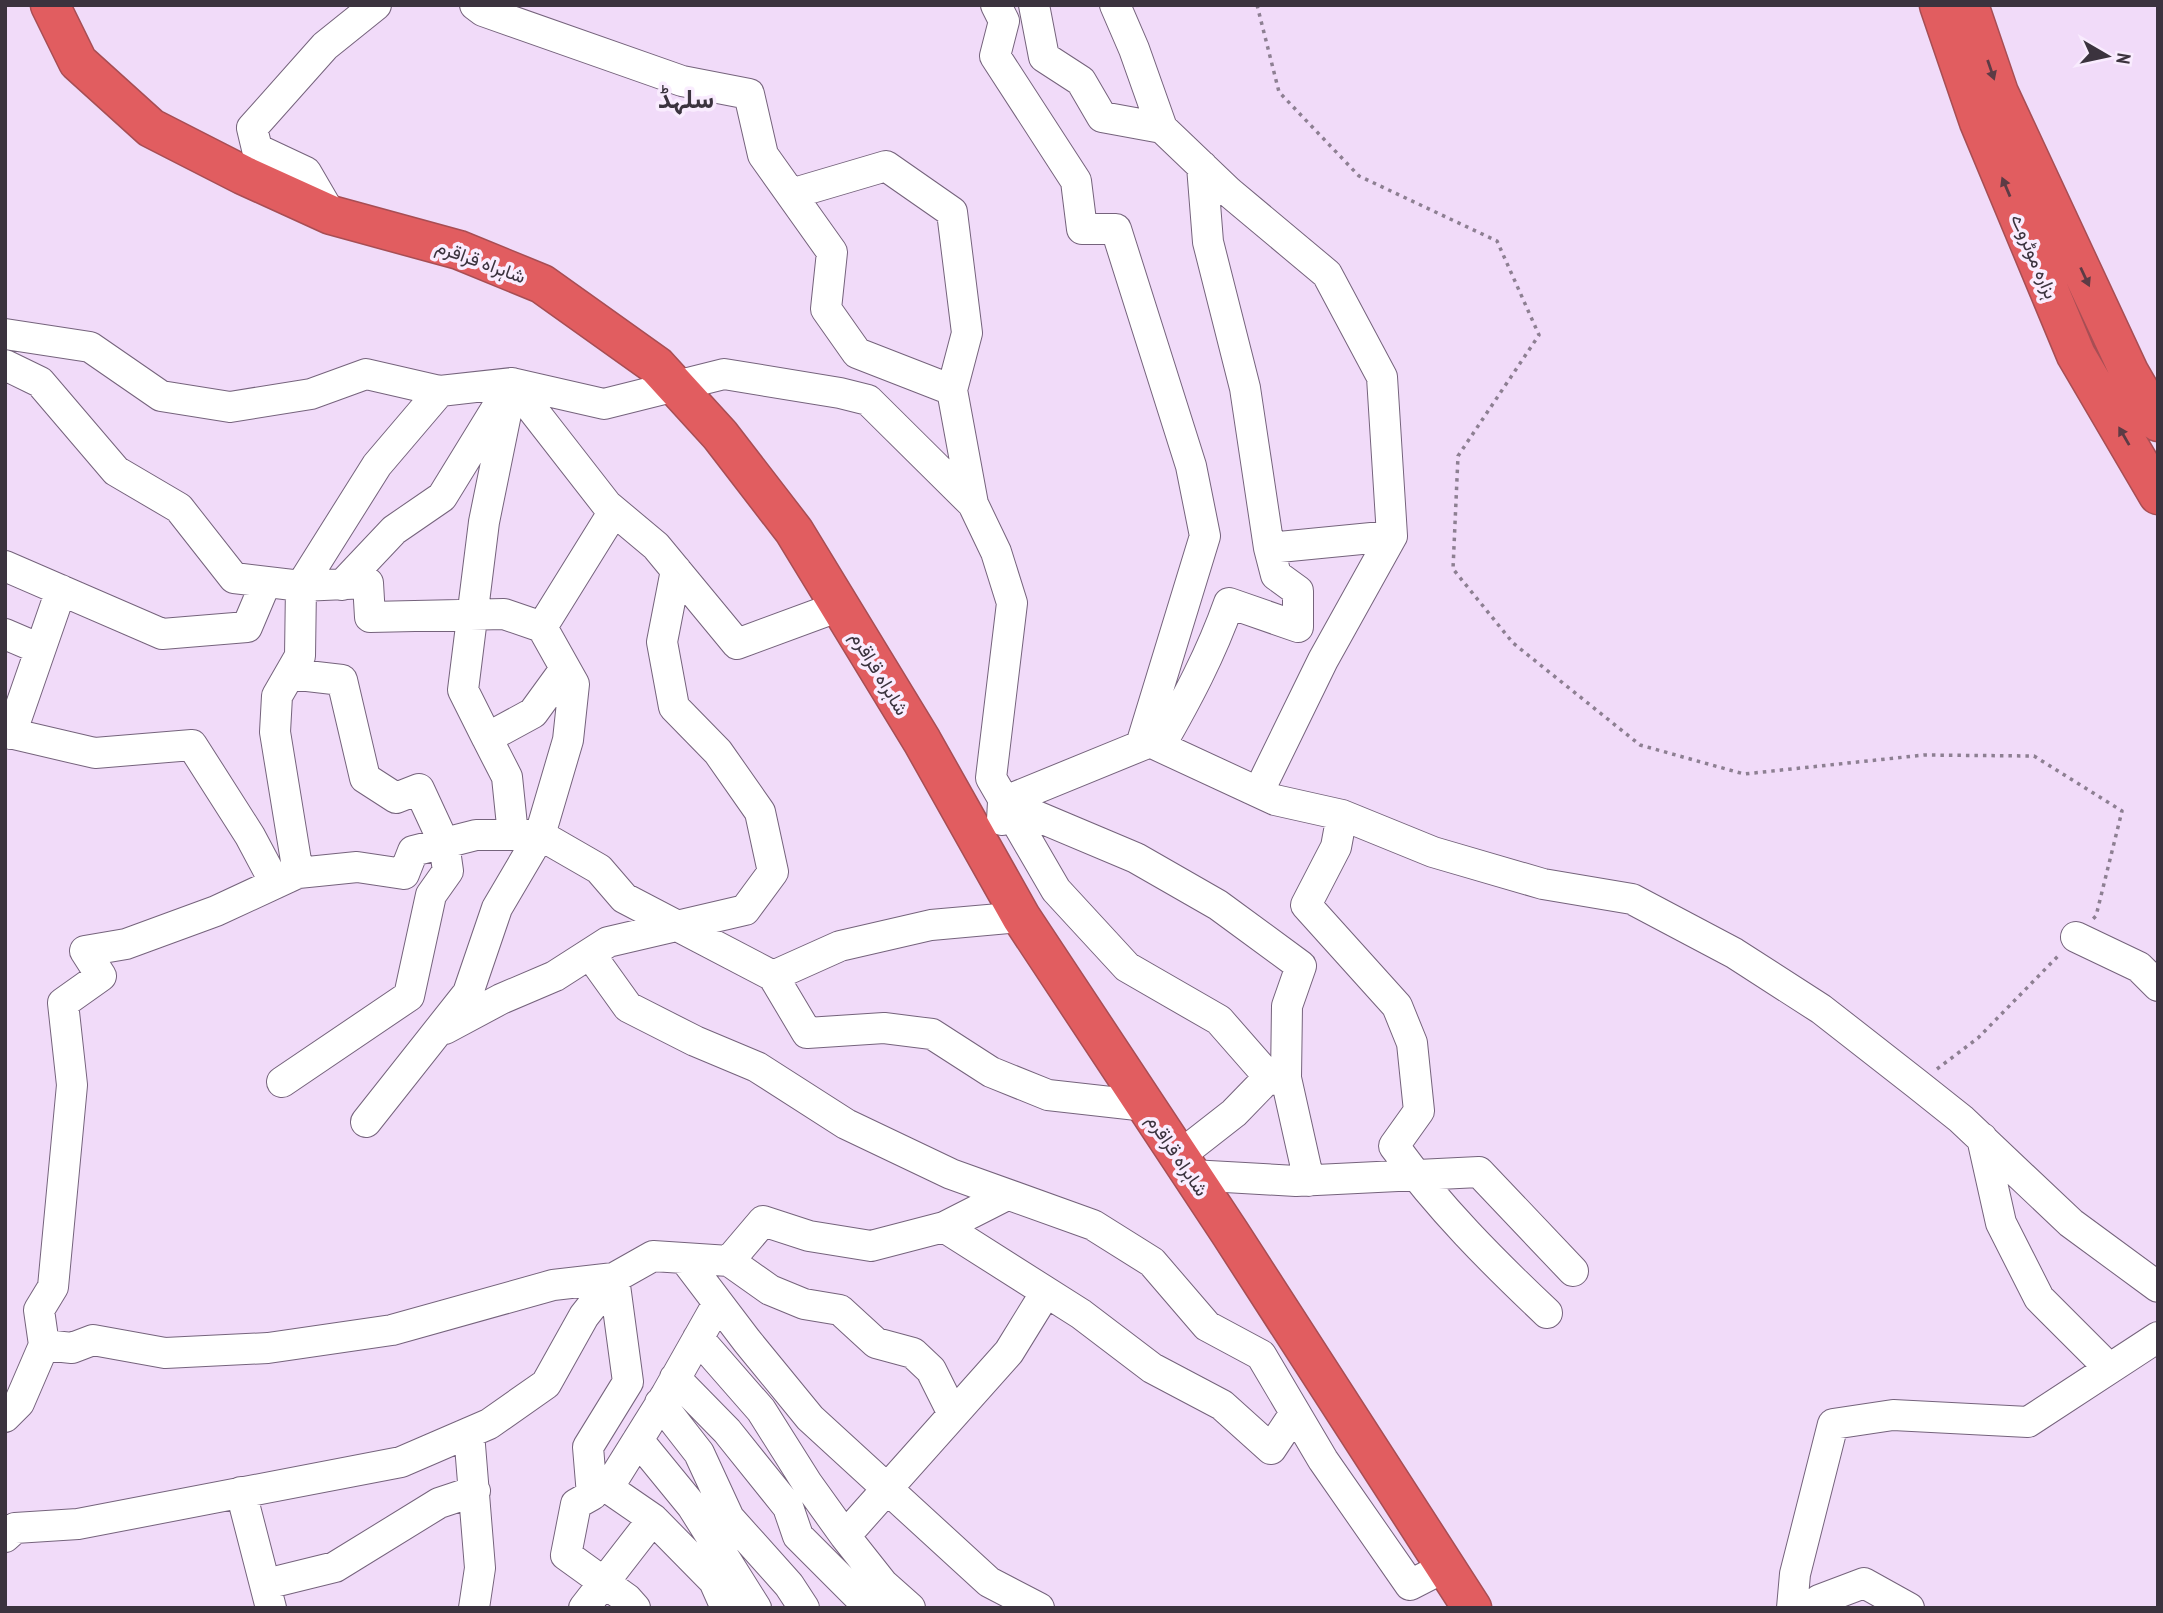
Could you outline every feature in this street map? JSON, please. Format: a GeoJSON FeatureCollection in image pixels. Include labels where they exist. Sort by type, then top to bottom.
{"type":"FeatureCollection","features":[{"type":"Feature","properties":{"kind":"highway","name":"شاہراہ قراقرم"},"geometry":{"type":"LineString","coordinates":[[50,5],[78,62],[151,128],[243,175],[331,215],[459,250],[542,284],[657,366],[720,435],[794,531],[922,741],[1021,917],[1472,1608]]}},
{"type":"Feature","properties":{"kind":"highway","name":"ہزارہ موٹروے"},"geometry":{"type":"LineString","coordinates":[[1939,5],[1979,122],[2077,355],[2158,495]]}},
{"type":"Feature","properties":{"kind":"highway","name":"ہزارہ موٹروے"},"geometry":{"type":"LineString","coordinates":[[1969,5],[1999,93],[2129,372],[2158,422]]}},
{"type":"Feature","properties":{"kind":"street"},"geometry":{"type":"LineString","coordinates":[[331,215],[306,172],[257,149],[252,128],[325,46],[376,5]]}},
{"type":"Feature","properties":{"kind":"street"},"geometry":{"type":"LineString","coordinates":[[475,5],[682,81],[749,94],[762,155],[832,252],[826,309],[857,353],[952,390]]}},
{"type":"Feature","properties":{"kind":"street"},"geometry":{"type":"LineString","coordinates":[[996,5],[1004,21],[995,56],[1076,181],[1082,229],[1116,229],[1191,466],[1205,536],[1151,746]]}},
{"type":"Feature","properties":{"kind":"street"},"geometry":{"type":"LineString","coordinates":[[1034,5],[1044,57],[1081,81],[1102,117],[1162,128]]}},
{"type":"Feature","properties":{"kind":"street"},"geometry":{"type":"LineString","coordinates":[[1115,5],[1162,128],[1327,274],[1382,377],[1392,536],[1323,660],[1259,791]]}},
{"type":"Feature","properties":{"kind":"street"},"geometry":{"type":"LineString","coordinates":[[791,194],[886,166],[952,212],[967,333],[952,390],[973,504],[996,552],[1012,603],[991,778],[1056,890],[1127,967],[1219,1020],[1278,1080]]}},
{"type":"Feature","properties":{"kind":"street"},"geometry":{"type":"LineString","coordinates":[[1003,802],[1151,746],[1204,667],[1229,603],[1298,627],[1298,591],[1276,575],[1269,548],[1245,388],[1208,242],[1202,166]]}},
{"type":"Feature","properties":{"kind":"street"},"geometry":{"type":"LineString","coordinates":[[5,334],[90,347],[161,396],[230,407],[311,394],[366,374],[440,391],[512,383],[604,404],[724,374],[869,400],[973,504]]}},
{"type":"Feature","properties":{"kind":"street"},"geometry":{"type":"LineString","coordinates":[[5,365],[40,382],[116,471],[179,508],[234,578],[300,586],[369,583],[370,617],[504,614],[542,627],[574,684],[568,740],[497,908],[468,993],[366,1122]]}},
{"type":"Feature","properties":{"kind":"street"},"geometry":{"type":"LineString","coordinates":[[512,383],[614,511],[656,546],[737,644],[840,606]]}},
{"type":"Feature","properties":{"kind":"street"},"geometry":{"type":"LineString","coordinates":[[342,585],[394,530],[442,497],[512,383]]}},
{"type":"Feature","properties":{"kind":"street"},"geometry":{"type":"LineString","coordinates":[[512,383],[484,522],[463,690],[507,777],[527,835]]}},
{"type":"Feature","properties":{"kind":"street"},"geometry":{"type":"LineString","coordinates":[[287,878],[275,732],[277,696],[300,656],[300,586],[377,465],[440,391]]}},
{"type":"Feature","properties":{"kind":"street"},"geometry":{"type":"LineString","coordinates":[[542,627],[614,511]]}},
{"type":"Feature","properties":{"kind":"street"},"geometry":{"type":"LineString","coordinates":[[1269,548],[1392,536]]}},
{"type":"Feature","properties":{"kind":"street"},"geometry":{"type":"LineString","coordinates":[[5,566],[162,634],[247,627],[266,582]]}},
{"type":"Feature","properties":{"kind":"street"},"geometry":{"type":"LineString","coordinates":[[433,1036],[501,999],[555,976],[608,942],[745,910],[773,872],[760,812],[718,752],[674,707],[662,642],[676,570]]}},
{"type":"Feature","properties":{"kind":"street"},"geometry":{"type":"LineString","coordinates":[[61,590],[40,649],[15,692],[8,733],[94,753],[192,746],[250,836],[287,878]]}},
{"type":"Feature","properties":{"kind":"street"},"geometry":{"type":"LineString","coordinates":[[5,634],[40,649]]}},
{"type":"Feature","properties":{"kind":"street"},"geometry":{"type":"LineString","coordinates":[[487,738],[533,713],[565,669]]}},
{"type":"Feature","properties":{"kind":"street"},"geometry":{"type":"LineString","coordinates":[[282,1082],[410,996],[431,895],[448,871],[444,843],[419,789],[396,798],[365,778],[342,680],[290,674]]}},
{"type":"Feature","properties":{"kind":"street"},"geometry":{"type":"LineString","coordinates":[[1151,746],[1275,800],[1342,815],[1433,852],[1543,884],[1632,900],[1734,953],[1821,1009],[1917,1084],[1982,1139],[2071,1223],[2158,1287]]}},
{"type":"Feature","properties":{"kind":"street"},"geometry":{"type":"LineString","coordinates":[[998,876],[1003,802]]}},
{"type":"Feature","properties":{"kind":"street"},"geometry":{"type":"LineString","coordinates":[[1003,802],[1136,858],[1217,905],[1301,966],[1287,1006],[1278,1080],[1309,1181]]}},
{"type":"Feature","properties":{"kind":"street"},"geometry":{"type":"LineString","coordinates":[[1342,815],[1336,847],[1306,905],[1396,1006],[1412,1043],[1419,1111],[1395,1146],[1415,1175],[1478,1248],[1547,1313]]}},
{"type":"Feature","properties":{"kind":"street"},"geometry":{"type":"LineString","coordinates":[[5,1417],[19,1403],[44,1345],[39,1310],[53,1287],[72,1085],[63,1003],[101,976],[85,951],[127,944],[216,911],[287,878],[357,867],[404,874],[413,851],[476,835],[527,835],[599,869],[624,898],[772,976],[807,1033],[884,1028],[932,1034],[991,1072],[1048,1095],[1146,1106]]}},
{"type":"Feature","properties":{"kind":"street"},"geometry":{"type":"LineString","coordinates":[[772,976],[841,946],[931,925],[1021,917]]}},
{"type":"Feature","properties":{"kind":"street"},"geometry":{"type":"LineString","coordinates":[[2076,937],[2139,967],[2158,986]]}},
{"type":"Feature","properties":{"kind":"street"},"geometry":{"type":"LineString","coordinates":[[590,954],[628,1007],[695,1041],[757,1067],[846,1124],[951,1174],[1093,1225],[1152,1262],[1207,1325],[1261,1355],[1322,1460],[1410,1585],[1445,1567]]}},
{"type":"Feature","properties":{"kind":"street"},"geometry":{"type":"LineString","coordinates":[[1185,1166],[1234,1113],[1278,1080]]}},
{"type":"Feature","properties":{"kind":"street"},"geometry":{"type":"LineString","coordinates":[[1982,1139],[2001,1223],[2039,1298],[2109,1368]]}},
{"type":"Feature","properties":{"kind":"street"},"geometry":{"type":"LineString","coordinates":[[1185,1166],[1309,1181],[1479,1172],[1573,1270]]}},
{"type":"Feature","properties":{"kind":"street"},"geometry":{"type":"LineString","coordinates":[[729,1261],[763,1221],[808,1236],[871,1246],[944,1227],[1007,1195]]}},
{"type":"Feature","properties":{"kind":"street"},"geometry":{"type":"LineString","coordinates":[[944,1227],[1081,1314],[1153,1368],[1222,1405],[1271,1449],[1294,1413]]}},
{"type":"Feature","properties":{"kind":"street"},"geometry":{"type":"LineString","coordinates":[[5,1537],[15,1528],[78,1524],[401,1462],[469,1433],[489,1424],[546,1384],[584,1315],[614,1278],[653,1256],[729,1261],[770,1290],[804,1304],[840,1310],[876,1343],[913,1353],[931,1370],[953,1414]]}},
{"type":"Feature","properties":{"kind":"street"},"geometry":{"type":"LineString","coordinates":[[684,1258],[810,1418],[989,1581],[1039,1608]]}},
{"type":"Feature","properties":{"kind":"street"},"geometry":{"type":"LineString","coordinates":[[44,1345],[72,1348],[93,1340],[165,1353],[268,1348],[392,1331],[553,1285],[614,1278]]}},
{"type":"Feature","properties":{"kind":"street"},"geometry":{"type":"LineString","coordinates":[[614,1278],[628,1382],[588,1447],[592,1495],[576,1504],[566,1555],[627,1599],[635,1608]]}},
{"type":"Feature","properties":{"kind":"street"},"geometry":{"type":"LineString","coordinates":[[845,1536],[1009,1352],[1046,1292]]}},
{"type":"Feature","properties":{"kind":"street"},"geometry":{"type":"LineString","coordinates":[[718,1303],[608,1488],[653,1519],[714,1581],[726,1608]]}},
{"type":"Feature","properties":{"kind":"street"},"geometry":{"type":"LineString","coordinates":[[1791,1608],[1795,1574],[1833,1424],[1893,1415],[2028,1422],[2158,1337]]}},
{"type":"Feature","properties":{"kind":"street"},"geometry":{"type":"LineString","coordinates":[[698,1338],[761,1410],[807,1483],[845,1536],[883,1584],[910,1608]]}},
{"type":"Feature","properties":{"kind":"street"},"geometry":{"type":"LineString","coordinates":[[668,1391],[729,1518],[789,1585],[804,1608]]}},
{"type":"Feature","properties":{"kind":"street"},"geometry":{"type":"LineString","coordinates":[[668,1391],[727,1431],[788,1507],[798,1536],[870,1608]]}},
{"type":"Feature","properties":{"kind":"street"},"geometry":{"type":"LineString","coordinates":[[469,1433],[480,1568],[474,1608]]}},
{"type":"Feature","properties":{"kind":"street"},"geometry":{"type":"LineString","coordinates":[[638,1440],[692,1506],[755,1608]]}},
{"type":"Feature","properties":{"kind":"street"},"geometry":{"type":"LineString","coordinates":[[241,1492],[269,1596],[335,1567],[439,1503],[475,1492]]}},
{"type":"Feature","properties":{"kind":"street"},"geometry":{"type":"LineString","coordinates":[[583,1608],[653,1519]]}},
{"type":"Feature","properties":{"kind":"street"},"geometry":{"type":"LineString","coordinates":[[1811,1608],[1819,1600],[1864,1583],[1909,1608]]}},
{"type":"Feature","properties":{"kind":"path"},"geometry":{"type":"LineString","coordinates":[[1257,5],[1279,92],[1359,176],[1497,241],[1539,335],[1458,456],[1452,569],[1513,643],[1640,745],[1744,774],[1924,755],[2034,756],[2122,811],[2096,916],[1978,1038],[1917,1084]]}},
{"type":"Feature","properties":{"kind":"district","name":"سلہڈ"},"geometry":{"type":"Point","coordinates":[686,98]}}]}
